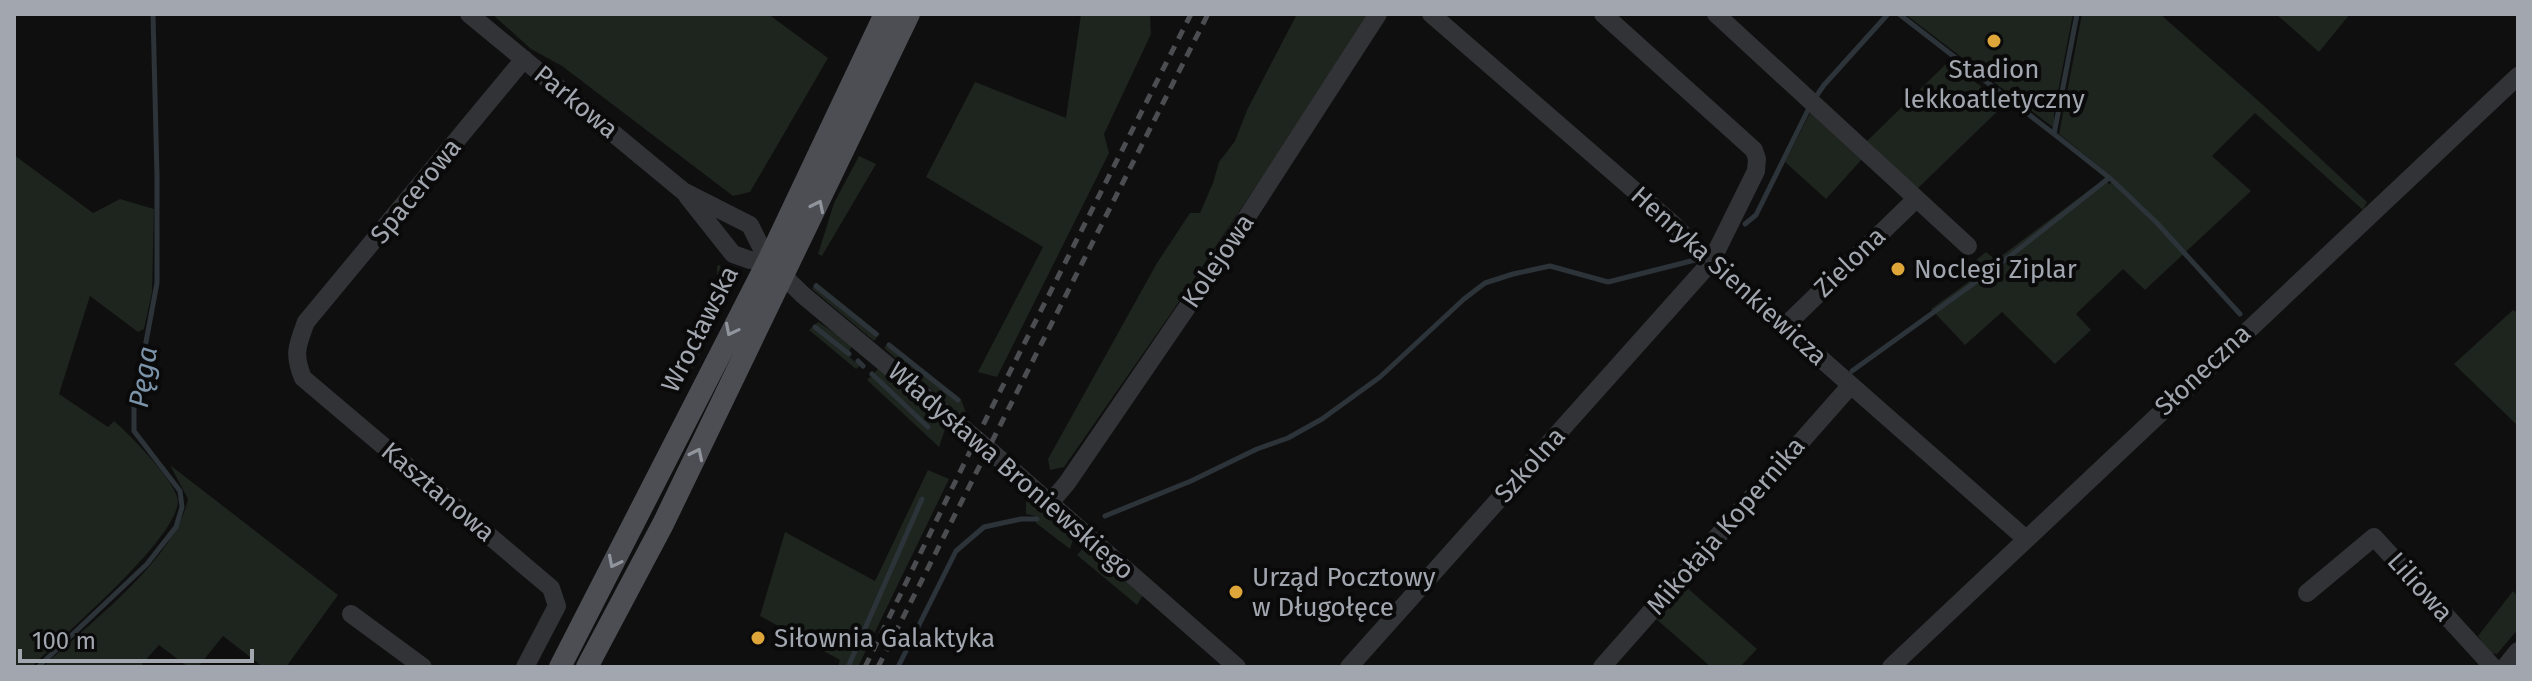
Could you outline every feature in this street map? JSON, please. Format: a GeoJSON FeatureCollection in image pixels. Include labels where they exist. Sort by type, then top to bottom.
{"type":"FeatureCollection","features":[{"type":"Feature","properties":{"kind":"main road","name":"Wrocławska"},"geometry":{"type":"LineString","coordinates":[[560,667],[768,261],[885,14]]}},
{"type":"Feature","properties":{"kind":"main road","name":"Wrocławska"},"geometry":{"type":"LineString","coordinates":[[587,667],[663,524],[909,14]]}},
{"type":"Feature","properties":{"kind":"street","name":"Parkowa"},"geometry":{"type":"LineString","coordinates":[[469,14],[683,191],[733,254],[750,260],[768,261]]}},
{"type":"Feature","properties":{"kind":"street","name":"Kolejowa"},"geometry":{"type":"LineString","coordinates":[[1050,503],[1067,483],[1214,268],[1378,14]]}},
{"type":"Feature","properties":{"kind":"street","name":"Henryka Sienkiewicza"},"geometry":{"type":"LineString","coordinates":[[1431,14],[1673,224],[1711,262],[2026,539]]}},
{"type":"Feature","properties":{"kind":"street","name":"Szkolna"},"geometry":{"type":"LineString","coordinates":[[1349,667],[1711,262],[1756,171],[1754,150],[1603,14]]}},
{"type":"Feature","properties":{"kind":"street"},"geometry":{"type":"LineString","coordinates":[[1716,14],[1968,246]]}},
{"type":"Feature","properties":{"kind":"street","name":"Spacerowa"},"geometry":{"type":"LineString","coordinates":[[306,322],[524,59]]}},
{"type":"Feature","properties":{"kind":"street","name":"Słoneczna"},"geometry":{"type":"LineString","coordinates":[[1891,667],[2518,76]]}},
{"type":"Feature","properties":{"kind":"street","name":"Parkowa"},"geometry":{"type":"LineString","coordinates":[[683,191],[750,225],[768,261],[784,276]]}},
{"type":"Feature","properties":{"kind":"street","name":"Zielona"},"geometry":{"type":"LineString","coordinates":[[1785,326],[1916,199]]}},
{"type":"Feature","properties":{"kind":"street","name":"Władysława Broniewskiego"},"geometry":{"type":"LineString","coordinates":[[784,276],[1237,667]]}},
{"type":"Feature","properties":{"kind":"street","name":"Kasztanowa"},"geometry":{"type":"LineString","coordinates":[[306,322],[297,345],[296,360],[303,378],[551,588],[557,606],[525,667]]}},
{"type":"Feature","properties":{"kind":"street","name":"Mikołaja Kopernika"},"geometry":{"type":"LineString","coordinates":[[1602,667],[1851,385]]}},
{"type":"Feature","properties":{"kind":"street","name":"Liliowa"},"geometry":{"type":"LineString","coordinates":[[2307,593],[2374,537],[2493,667]]}},
{"type":"Feature","properties":{"kind":"street"},"geometry":{"type":"LineString","coordinates":[[351,614],[423,667]]}},
{"type":"Feature","properties":{"kind":"street"},"geometry":{"type":"LineString","coordinates":[[2505,667],[2518,651]]}},
{"type":"Feature","properties":{"kind":"shaded area"},"geometry":{"type":"Polygon","coordinates":[[[492,14],[768,14],[828,58],[750,192],[733,196],[562,66],[531,49],[492,14]]]}},
{"type":"Feature","properties":{"kind":"shaded area"},"geometry":{"type":"Polygon","coordinates":[[[1081,14],[1150,14],[1151,34],[1104,134],[1109,153],[997,377],[978,372],[1043,247],[926,177],[975,82],[1066,118],[1081,14]]]}},
{"type":"Feature","properties":{"kind":"shaded area"},"geometry":{"type":"Polygon","coordinates":[[[1297,14],[1371,14],[1172,312],[1064,467],[1050,470],[1048,459],[1157,263],[1190,213],[1200,213],[1219,162],[1235,141],[1247,110],[1297,14]]]}},
{"type":"Feature","properties":{"kind":"shaded area"},"geometry":{"type":"Polygon","coordinates":[[[1905,14],[2073,14],[2054,112],[2054,128],[1905,14]]]}},
{"type":"Feature","properties":{"kind":"shaded area"},"geometry":{"type":"Polygon","coordinates":[[[2082,14],[2160,14],[2367,202],[2363,210],[2255,113],[2212,156],[2251,191],[2145,290],[2123,269],[2076,314],[2091,330],[2055,364],[2002,312],[1965,345],[1931,309],[1985,270],[1976,260],[1986,252],[1996,260],[2104,179],[2109,184],[2116,180],[2059,134],[2082,14]]]}},
{"type":"Feature","properties":{"kind":"shaded area"},"geometry":{"type":"Polygon","coordinates":[[[2276,14],[2350,14],[2319,52],[2276,14]]]}},
{"type":"Feature","properties":{"kind":"shaded area"},"geometry":{"type":"Polygon","coordinates":[[[1948,62],[2005,104],[1917,189],[1866,142],[1948,62]]]}},
{"type":"Feature","properties":{"kind":"shaded area"},"geometry":{"type":"Polygon","coordinates":[[[1811,111],[1863,158],[1826,199],[1785,162],[1811,111]]]}},
{"type":"Feature","properties":{"kind":"shaded area"},"geometry":{"type":"Polygon","coordinates":[[[14,155],[93,213],[120,199],[154,209],[152,292],[144,329],[138,332],[90,296],[59,394],[108,427],[114,421],[162,472],[178,502],[172,520],[138,564],[32,667],[14,667],[14,155]]]}},
{"type":"Feature","properties":{"kind":"shaded area"},"geometry":{"type":"Polygon","coordinates":[[[859,156],[876,164],[822,256],[818,254],[834,203],[859,156]]]}},
{"type":"Feature","properties":{"kind":"shaded area"},"geometry":{"type":"Polygon","coordinates":[[[720,265],[725,302],[684,386],[681,385],[718,311],[717,266],[720,265]]]}},
{"type":"Feature","properties":{"kind":"shaded area"},"geometry":{"type":"Polygon","coordinates":[[[816,282],[880,334],[874,341],[812,289],[816,282]]]}},
{"type":"Feature","properties":{"kind":"shaded area"},"geometry":{"type":"Polygon","coordinates":[[[2513,310],[2518,313],[2518,426],[2454,364],[2513,310]]]}},
{"type":"Feature","properties":{"kind":"shaded area"},"geometry":{"type":"Polygon","coordinates":[[[818,322],[852,344],[848,356],[860,366],[856,369],[809,330],[818,322]]]}},
{"type":"Feature","properties":{"kind":"shaded area"},"geometry":{"type":"Polygon","coordinates":[[[888,343],[961,399],[966,413],[961,415],[884,348],[888,343]]]}},
{"type":"Feature","properties":{"kind":"shaded area"},"geometry":{"type":"Polygon","coordinates":[[[879,368],[946,426],[939,447],[867,380],[879,368]]]}},
{"type":"Feature","properties":{"kind":"shaded area"},"geometry":{"type":"Polygon","coordinates":[[[170,465],[338,595],[286,667],[263,667],[223,636],[198,667],[188,667],[159,645],[142,664],[146,667],[43,667],[127,590],[166,545],[180,522],[188,499],[170,465]]]}},
{"type":"Feature","properties":{"kind":"shaded area"},"geometry":{"type":"Polygon","coordinates":[[[928,470],[949,479],[858,667],[838,667],[840,660],[760,616],[785,532],[875,581],[928,470]]]}},
{"type":"Feature","properties":{"kind":"shaded area"},"geometry":{"type":"Polygon","coordinates":[[[1026,494],[1074,536],[1070,549],[1036,523],[1035,516],[1026,514],[1026,494]]]}},
{"type":"Feature","properties":{"kind":"shaded area"},"geometry":{"type":"Polygon","coordinates":[[[1084,547],[1143,595],[1137,605],[1077,555],[1084,547]]]}},
{"type":"Feature","properties":{"kind":"shaded area"},"geometry":{"type":"Polygon","coordinates":[[[1684,585],[1757,649],[1740,667],[1711,667],[1655,618],[1684,585]]]}},
{"type":"Feature","properties":{"kind":"shaded area"},"geometry":{"type":"Polygon","coordinates":[[[2513,591],[2518,597],[2518,629],[2497,654],[2490,653],[2478,636],[2513,591]]]}},
{"type":"Feature","properties":{"kind":"waterway","name":"Pęga"},"geometry":{"type":"LineString","coordinates":[[38,667],[147,564],[176,527],[182,507],[180,491],[134,431],[134,406],[157,283],[153,14]]}},
{"type":"Feature","properties":{"kind":"waterway"},"geometry":{"type":"LineString","coordinates":[[1815,98],[1888,14]]}},
{"type":"Feature","properties":{"kind":"waterway"},"geometry":{"type":"LineString","coordinates":[[1899,14],[2054,134],[2077,14]]}},
{"type":"Feature","properties":{"kind":"waterway"},"geometry":{"type":"LineString","coordinates":[[1745,224],[1756,215],[1810,106]]}},
{"type":"Feature","properties":{"kind":"waterway"},"geometry":{"type":"LineString","coordinates":[[2054,134],[2111,179],[2157,223],[2240,314]]}},
{"type":"Feature","properties":{"kind":"waterway"},"geometry":{"type":"LineString","coordinates":[[1996,267],[2109,178]]}},
{"type":"Feature","properties":{"kind":"waterway"},"geometry":{"type":"LineString","coordinates":[[1105,516],[1288,438],[1322,419],[1380,377],[1485,283],[1550,266],[1608,282],[1695,260]]}},
{"type":"Feature","properties":{"kind":"waterway"},"geometry":{"type":"LineString","coordinates":[[1852,371],[1991,271]]}},
{"type":"Feature","properties":{"kind":"waterway"},"geometry":{"type":"LineString","coordinates":[[816,286],[876,334]]}},
{"type":"Feature","properties":{"kind":"waterway"},"geometry":{"type":"LineString","coordinates":[[815,327],[849,354]]}},
{"type":"Feature","properties":{"kind":"waterway"},"geometry":{"type":"LineString","coordinates":[[889,345],[958,400]]}},
{"type":"Feature","properties":{"kind":"waterway"},"geometry":{"type":"LineString","coordinates":[[858,361],[863,366]]}},
{"type":"Feature","properties":{"kind":"waterway"},"geometry":{"type":"LineString","coordinates":[[872,374],[928,427]]}},
{"type":"Feature","properties":{"kind":"waterway"},"geometry":{"type":"LineString","coordinates":[[848,667],[922,499]]}},
{"type":"Feature","properties":{"kind":"waterway"},"geometry":{"type":"LineString","coordinates":[[898,667],[956,551],[984,527],[1037,519]]}},
{"type":"Feature","properties":{"kind":"railway"},"geometry":{"type":"LineString","coordinates":[[865,667],[980,431],[1191,14]]}},
{"type":"Feature","properties":{"kind":"railway"},"geometry":{"type":"LineString","coordinates":[[878,667],[1208,14]]}},
{"type":"Feature","properties":{"kind":"place","name":"Stadion lekkoatletyczny"},"geometry":{"type":"Point","coordinates":[1994,41]}},
{"type":"Feature","properties":{"kind":"place","name":"Noclegi Ziplar"},"geometry":{"type":"Point","coordinates":[1898,269]}},
{"type":"Feature","properties":{"kind":"place","name":"Urząd Pocztowy w Długołęce"},"geometry":{"type":"Point","coordinates":[1236,592]}},
{"type":"Feature","properties":{"kind":"place","name":"Siłownia Galaktyka"},"geometry":{"type":"Point","coordinates":[758,638]}}]}
